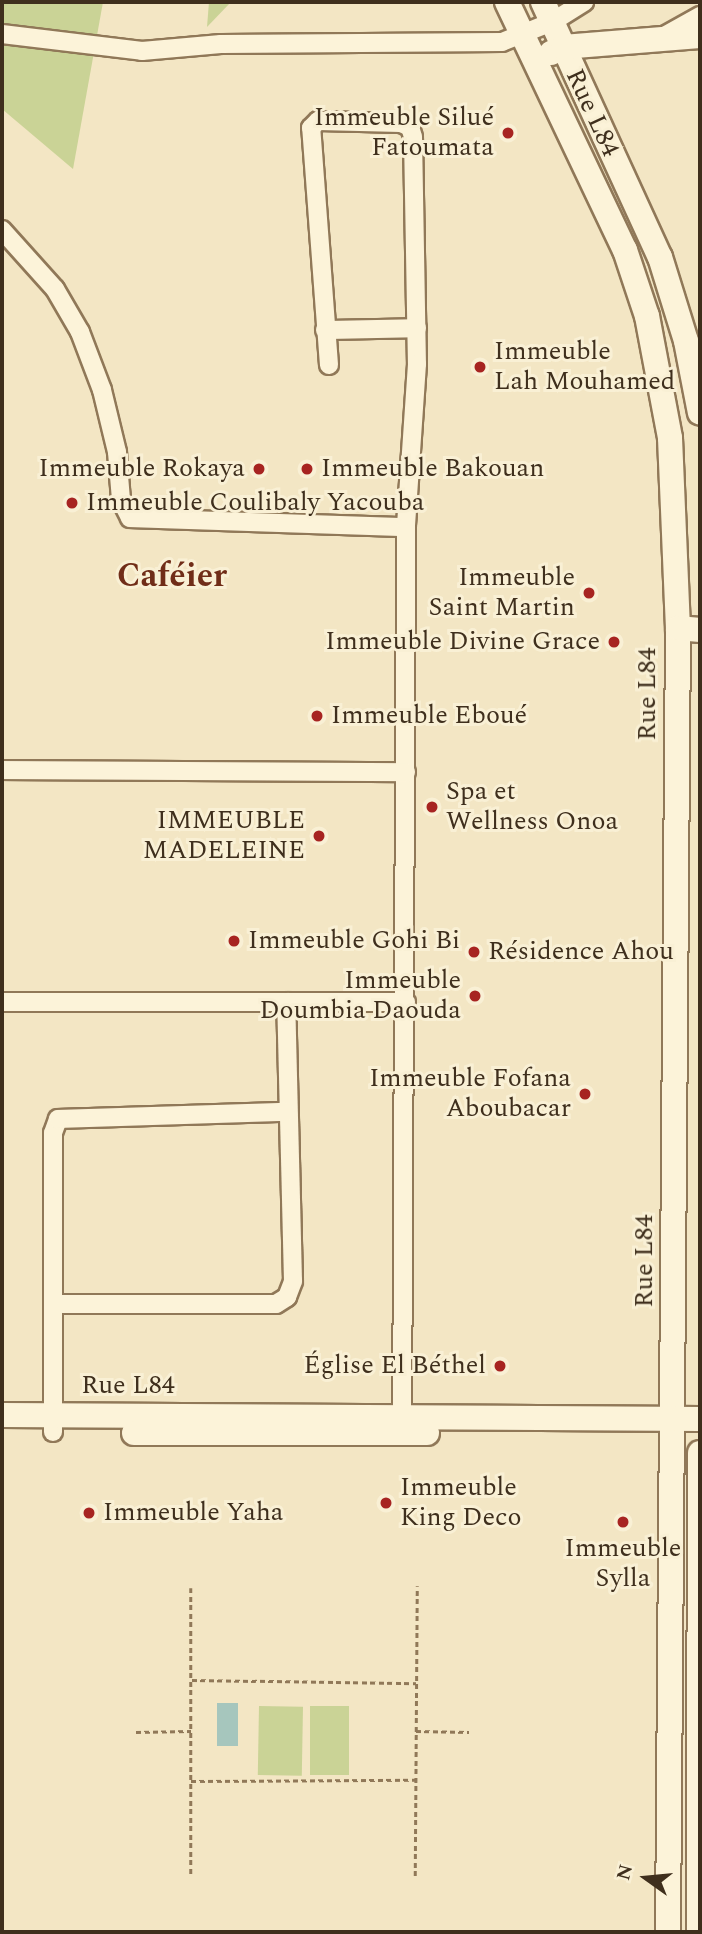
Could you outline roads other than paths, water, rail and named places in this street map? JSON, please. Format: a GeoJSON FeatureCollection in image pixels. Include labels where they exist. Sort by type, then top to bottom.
{"type":"FeatureCollection","features":[{"type":"Feature","properties":{"kind":"main road","name":"Rue L84"},"geometry":{"type":"LineString","coordinates":[[507,2],[625,250],[647,316],[670,438],[689,629],[674,1427],[668,1932]]}},
{"type":"Feature","properties":{"kind":"main road","name":"Rue L84"},"geometry":{"type":"LineString","coordinates":[[547,12],[660,257],[686,341],[700,413]]}},
{"type":"Feature","properties":{"kind":"main road"},"geometry":{"type":"LineString","coordinates":[[535,62],[564,47],[664,36],[700,36]]}},
{"type":"Feature","properties":{"kind":"main road","name":"Rue L84"},"geometry":{"type":"LineString","coordinates":[[2,1415],[52,1424]]}},
{"type":"Feature","properties":{"kind":"main road","name":"Rue L84"},"geometry":{"type":"LineString","coordinates":[[674,1427],[700,1419]]}},
{"type":"Feature","properties":{"kind":"main road","name":"Rue L84"},"geometry":{"type":"LineString","coordinates":[[2,1431],[52,1424],[402,1424],[674,1427],[700,1435]]}},
{"type":"Feature","properties":{"kind":"main road"},"geometry":{"type":"LineString","coordinates":[[699,1932],[700,1453]]}},
{"type":"Feature","properties":{"kind":"street"},"geometry":{"type":"LineString","coordinates":[[2,34],[142,51],[221,44],[502,42],[521,34],[547,12],[584,2]]}},
{"type":"Feature","properties":{"kind":"street"},"geometry":{"type":"LineString","coordinates":[[664,36],[700,16]]}},
{"type":"Feature","properties":{"kind":"street"},"geometry":{"type":"LineString","coordinates":[[329,365],[309,137],[318,121],[401,123],[410,127],[417,328],[406,527],[406,1002],[402,1424]]}},
{"type":"Feature","properties":{"kind":"street"},"geometry":{"type":"LineString","coordinates":[[2,230],[55,289],[80,332],[102,390],[117,452],[121,500],[130,519],[406,527]]}},
{"type":"Feature","properties":{"kind":"street"},"geometry":{"type":"LineString","coordinates":[[326,330],[417,328]]}},
{"type":"Feature","properties":{"kind":"street"},"geometry":{"type":"LineString","coordinates":[[2,769],[406,772]]}},
{"type":"Feature","properties":{"kind":"street"},"geometry":{"type":"LineString","coordinates":[[2,1002],[406,1002]]}},
{"type":"Feature","properties":{"kind":"street"},"geometry":{"type":"LineString","coordinates":[[54,1304],[276,1304],[288,1297],[293,1281],[286,1112],[286,1002]]}},
{"type":"Feature","properties":{"kind":"street"},"geometry":{"type":"LineString","coordinates":[[52,1424],[53,1133],[58,1119],[286,1112]]}},
{"type":"Feature","properties":{"kind":"water"},"geometry":{"type":"Polygon","coordinates":[[[217,1703],[238,1703],[238,1746],[217,1746],[217,1703]]]}},
{"type":"Feature","properties":{"kind":"place","name":"Immeuble Silué Fatoumata"},"geometry":{"type":"Point","coordinates":[508,133]}},
{"type":"Feature","properties":{"kind":"place","name":"Immeuble Lah Mouhamed"},"geometry":{"type":"Point","coordinates":[480,367]}},
{"type":"Feature","properties":{"kind":"place","name":"Immeuble Rokaya"},"geometry":{"type":"Point","coordinates":[259,469]}},
{"type":"Feature","properties":{"kind":"place","name":"Immeuble Bakouan"},"geometry":{"type":"Point","coordinates":[307,469]}},
{"type":"Feature","properties":{"kind":"place","name":"Immeuble Coulibaly Yacouba"},"geometry":{"type":"Point","coordinates":[72,503]}},
{"type":"Feature","properties":{"kind":"place","name":"Immeuble Saint Martin"},"geometry":{"type":"Point","coordinates":[589,593]}},
{"type":"Feature","properties":{"kind":"place","name":"Immeuble Divine Grace"},"geometry":{"type":"Point","coordinates":[614,642]}},
{"type":"Feature","properties":{"kind":"place","name":"Immeuble Eboué"},"geometry":{"type":"Point","coordinates":[317,716]}},
{"type":"Feature","properties":{"kind":"place","name":"Spa et Wellness Onoa"},"geometry":{"type":"Point","coordinates":[432,807]}},
{"type":"Feature","properties":{"kind":"place","name":"IMMEUBLE MADELEINE"},"geometry":{"type":"Point","coordinates":[319,836]}},
{"type":"Feature","properties":{"kind":"place","name":"Immeuble Gohi Bi"},"geometry":{"type":"Point","coordinates":[234,941]}},
{"type":"Feature","properties":{"kind":"place","name":"Résidence Ahou"},"geometry":{"type":"Point","coordinates":[474,952]}},
{"type":"Feature","properties":{"kind":"place","name":"Immeuble Doumbia Daouda"},"geometry":{"type":"Point","coordinates":[475,996]}},
{"type":"Feature","properties":{"kind":"place","name":"Immeuble Fofana Aboubacar"},"geometry":{"type":"Point","coordinates":[585,1094]}},
{"type":"Feature","properties":{"kind":"place","name":"Église El Béthel"},"geometry":{"type":"Point","coordinates":[500,1366]}},
{"type":"Feature","properties":{"kind":"place","name":"Immeuble King Deco"},"geometry":{"type":"Point","coordinates":[386,1503]}},
{"type":"Feature","properties":{"kind":"place","name":"Immeuble Yaha"},"geometry":{"type":"Point","coordinates":[89,1513]}},
{"type":"Feature","properties":{"kind":"place","name":"Immeuble Sylla"},"geometry":{"type":"Point","coordinates":[623,1522]}},
{"type":"Feature","properties":{"kind":"district","name":"Caféier"},"geometry":{"type":"Point","coordinates":[172,577]}}]}
